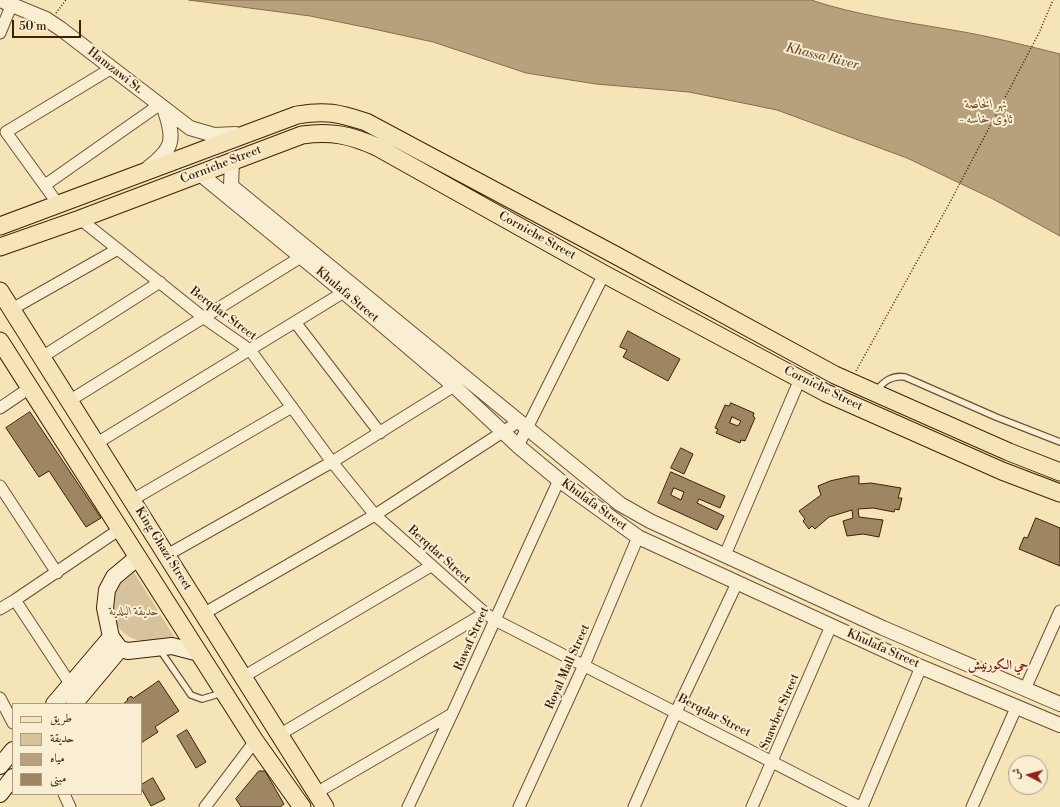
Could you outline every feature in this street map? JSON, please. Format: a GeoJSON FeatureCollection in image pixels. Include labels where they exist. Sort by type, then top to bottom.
{"type":"FeatureCollection","features":[{"type":"Feature","properties":{"kind":"main road","name":"Corniche Street"},"geometry":{"type":"LineString","coordinates":[[0,226],[297,115],[319,111],[342,114],[366,122],[446,164],[850,382],[962,432],[1060,472]]}},
{"type":"Feature","properties":{"kind":"main road","name":"Corniche Street"},"geometry":{"type":"LineString","coordinates":[[0,248],[302,135],[333,133],[356,137],[438,180],[604,274],[826,393],[955,450],[1060,493]]}},
{"type":"Feature","properties":{"kind":"main road"},"geometry":{"type":"LineString","coordinates":[[438,180],[446,164]]}},
{"type":"Feature","properties":{"kind":"main road","name":"King Ghazi Street"},"geometry":{"type":"LineString","coordinates":[[0,290],[321,800]]}},
{"type":"Feature","properties":{"kind":"main road"},"geometry":{"type":"LineString","coordinates":[[3,346],[15,339],[29,336]]}},
{"type":"Feature","properties":{"kind":"main road","name":"King Ghazi Street"},"geometry":{"type":"LineString","coordinates":[[3,346],[31,387],[255,741],[302,807]]}},
{"type":"Feature","properties":{"kind":"main road"},"geometry":{"type":"LineString","coordinates":[[925,437],[933,419]]}},
{"type":"Feature","properties":{"kind":"main road"},"geometry":{"type":"LineString","coordinates":[[955,450],[962,432]]}},
{"type":"Feature","properties":{"kind":"main road"},"geometry":{"type":"LineString","coordinates":[[138,557],[114,577],[107,590],[105,608],[115,643],[128,651],[172,646],[199,653]]}},
{"type":"Feature","properties":{"kind":"main road"},"geometry":{"type":"LineString","coordinates":[[55,703],[71,685],[115,643]]}},
{"type":"Feature","properties":{"kind":"main road"},"geometry":{"type":"LineString","coordinates":[[75,703],[115,643]]}},
{"type":"Feature","properties":{"kind":"main road"},"geometry":{"type":"LineString","coordinates":[[0,766],[12,751]]}},
{"type":"Feature","properties":{"kind":"main road"},"geometry":{"type":"LineString","coordinates":[[0,794],[12,779]]}},
{"type":"Feature","properties":{"kind":"street","name":"Hamzawi St."},"geometry":{"type":"LineString","coordinates":[[6,2],[50,21],[190,128],[207,134],[222,136],[256,130]]}},
{"type":"Feature","properties":{"kind":"street"},"geometry":{"type":"LineString","coordinates":[[0,33],[6,2]]}},
{"type":"Feature","properties":{"kind":"street"},"geometry":{"type":"LineString","coordinates":[[58,204],[6,132],[112,68]]}},
{"type":"Feature","properties":{"kind":"street"},"geometry":{"type":"LineString","coordinates":[[45,185],[162,108],[171,128],[169,147],[161,157],[136,176]]}},
{"type":"Feature","properties":{"kind":"street"},"geometry":{"type":"LineString","coordinates":[[232,161],[231,186],[522,426],[620,504],[650,521],[883,628],[1060,704]]}},
{"type":"Feature","properties":{"kind":"street","name":"Khulafa Street"},"geometry":{"type":"LineString","coordinates":[[199,173],[344,292],[454,386],[518,446],[559,480],[638,537],[921,667],[1059,724]]}},
{"type":"Feature","properties":{"kind":"street","name":"Berqdar Street"},"geometry":{"type":"LineString","coordinates":[[80,219],[204,318],[250,350],[332,462],[375,515],[485,613],[495,620],[861,807]]}},
{"type":"Feature","properties":{"kind":"street"},"geometry":{"type":"LineString","coordinates":[[12,309],[118,249]]}},
{"type":"Feature","properties":{"kind":"street"},"geometry":{"type":"LineString","coordinates":[[69,401],[301,257]]}},
{"type":"Feature","properties":{"kind":"street"},"geometry":{"type":"LineString","coordinates":[[518,446],[522,426],[604,274]]}},
{"type":"Feature","properties":{"kind":"street"},"geometry":{"type":"LineString","coordinates":[[42,357],[160,282]]}},
{"type":"Feature","properties":{"kind":"street"},"geometry":{"type":"LineString","coordinates":[[97,443],[344,292]]}},
{"type":"Feature","properties":{"kind":"street"},"geometry":{"type":"LineString","coordinates":[[295,322],[380,433]]}},
{"type":"Feature","properties":{"kind":"street"},"geometry":{"type":"LineString","coordinates":[[725,555],[800,379]]}},
{"type":"Feature","properties":{"kind":"street"},"geometry":{"type":"LineString","coordinates":[[167,555],[332,462],[454,386]]}},
{"type":"Feature","properties":{"kind":"street"},"geometry":{"type":"LineString","coordinates":[[0,408],[31,387]]}},
{"type":"Feature","properties":{"kind":"street"},"geometry":{"type":"LineString","coordinates":[[132,500],[292,407]]}},
{"type":"Feature","properties":{"kind":"street"},"geometry":{"type":"LineString","coordinates":[[203,614],[375,515],[504,433],[522,426]]}},
{"type":"Feature","properties":{"kind":"street","name":"Rawaf Street"},"geometry":{"type":"LineString","coordinates":[[408,807],[559,480]]}},
{"type":"Feature","properties":{"kind":"street"},"geometry":{"type":"LineString","coordinates":[[1,490],[57,573]]}},
{"type":"Feature","properties":{"kind":"street"},"geometry":{"type":"LineString","coordinates":[[0,609],[57,573],[120,529]]}},
{"type":"Feature","properties":{"kind":"street","name":"Royal Mall Street"},"geometry":{"type":"LineString","coordinates":[[519,807],[584,665],[638,537]]}},
{"type":"Feature","properties":{"kind":"street"},"geometry":{"type":"LineString","coordinates":[[243,677],[431,566]]}},
{"type":"Feature","properties":{"kind":"street"},"geometry":{"type":"LineString","coordinates":[[634,807],[676,712],[737,583]]}},
{"type":"Feature","properties":{"kind":"street"},"geometry":{"type":"LineString","coordinates":[[15,600],[71,685]]}},
{"type":"Feature","properties":{"kind":"street"},"geometry":{"type":"LineString","coordinates":[[1025,689],[1060,611]]}},
{"type":"Feature","properties":{"kind":"street"},"geometry":{"type":"LineString","coordinates":[[279,735],[485,613]]}},
{"type":"Feature","properties":{"kind":"street","name":"Snawber Street"},"geometry":{"type":"LineString","coordinates":[[752,807],[831,626]]}},
{"type":"Feature","properties":{"kind":"street"},"geometry":{"type":"LineString","coordinates":[[861,807],[921,667]]}},
{"type":"Feature","properties":{"kind":"street"},"geometry":{"type":"LineString","coordinates":[[0,698],[12,721]]}},
{"type":"Feature","properties":{"kind":"street"},"geometry":{"type":"LineString","coordinates":[[972,807],[1017,706]]}},
{"type":"Feature","properties":{"kind":"street"},"geometry":{"type":"LineString","coordinates":[[321,800],[452,714]]}},
{"type":"Feature","properties":{"kind":"street"},"geometry":{"type":"LineString","coordinates":[[205,807],[255,741]]}},
{"type":"Feature","properties":{"kind":"street"},"geometry":{"type":"LineString","coordinates":[[64,795],[70,807]]}},
{"type":"Feature","properties":{"kind":"lane"},"geometry":{"type":"LineString","coordinates":[[874,393],[882,383],[896,376],[905,377],[996,417],[1060,442]]}},
{"type":"Feature","properties":{"kind":"lane"},"geometry":{"type":"LineString","coordinates":[[158,647],[191,694],[202,699],[224,692]]}},
{"type":"Feature","properties":{"kind":"path"},"geometry":{"type":"LineString","coordinates":[[50,21],[66,0]]}},
{"type":"Feature","properties":{"kind":"path"},"geometry":{"type":"LineString","coordinates":[[850,382],[949,204],[1039,33],[1052,0]]}},
{"type":"Feature","properties":{"kind":"green space","name":"حديقة البلدية"},"geometry":{"type":"Polygon","coordinates":[[[132,569],[175,638],[141,641],[133,639],[127,635],[117,624],[112,610],[115,590],[132,569]]]}},
{"type":"Feature","properties":{"kind":"water","name":"نهر الخاصة - ئاوی خاسە"},"geometry":{"type":"Polygon","coordinates":[[[189,0],[811,0],[863,14],[979,35],[1060,54],[1060,236],[993,199],[907,158],[777,110],[689,92],[596,84],[526,73],[433,42],[369,28],[310,16],[189,0]]]}},
{"type":"Feature","properties":{"kind":"building"},"geometry":{"type":"Polygon","coordinates":[[[628,331],[680,359],[668,381],[623,357],[627,350],[620,347],[628,331]]]}},
{"type":"Feature","properties":{"kind":"building"},"geometry":{"type":"Polygon","coordinates":[[[731,403],[754,413],[753,416],[755,418],[745,441],[741,440],[740,443],[716,433],[718,429],[715,428],[725,405],[729,406],[731,403]],[[732,417],[730,423],[738,426],[741,421],[732,417]]]}},
{"type":"Feature","properties":{"kind":"building"},"geometry":{"type":"Polygon","coordinates":[[[30,412],[101,518],[86,527],[49,471],[39,477],[6,428],[30,412]]]}},
{"type":"Feature","properties":{"kind":"building"},"geometry":{"type":"Polygon","coordinates":[[[681,448],[693,454],[684,474],[671,468],[681,448]]]}},
{"type":"Feature","properties":{"kind":"building"},"geometry":{"type":"Polygon","coordinates":[[[671,472],[725,496],[720,508],[699,499],[697,503],[724,516],[717,530],[658,503],[671,472]],[[674,488],[671,495],[681,500],[684,492],[674,488]]]}},
{"type":"Feature","properties":{"kind":"building"},"geometry":{"type":"Polygon","coordinates":[[[859,476],[859,484],[871,483],[901,488],[898,498],[902,498],[899,510],[895,509],[894,512],[873,508],[858,509],[859,517],[883,520],[879,537],[863,534],[847,536],[843,521],[853,518],[852,510],[829,517],[815,529],[812,526],[809,529],[803,521],[805,519],[799,511],[821,495],[818,486],[830,481],[859,476]]]}},
{"type":"Feature","properties":{"kind":"building"},"geometry":{"type":"Polygon","coordinates":[[[1036,518],[1060,528],[1060,566],[1019,549],[1024,537],[1027,538],[1036,518]]]}},
{"type":"Feature","properties":{"kind":"building"},"geometry":{"type":"Polygon","coordinates":[[[159,681],[179,711],[155,727],[158,732],[142,742],[142,703],[124,703],[131,696],[133,698],[159,681]]]}},
{"type":"Feature","properties":{"kind":"building"},"geometry":{"type":"Polygon","coordinates":[[[187,730],[206,762],[196,768],[177,736],[187,730]]]}},
{"type":"Feature","properties":{"kind":"building"},"geometry":{"type":"Polygon","coordinates":[[[259,771],[265,771],[284,804],[280,807],[241,807],[236,799],[259,771]]]}},
{"type":"Feature","properties":{"kind":"building"},"geometry":{"type":"Polygon","coordinates":[[[153,778],[165,799],[151,806],[142,790],[142,784],[153,778]]]}},
{"type":"Feature","properties":{"kind":"district","name":"حي الكورنيش"},"geometry":{"type":"Point","coordinates":[998,666]}},
{"type":"Feature","properties":{"kind":"water label","name":"Khassa River"},"geometry":{"type":"Point","coordinates":[822,57]}}]}
